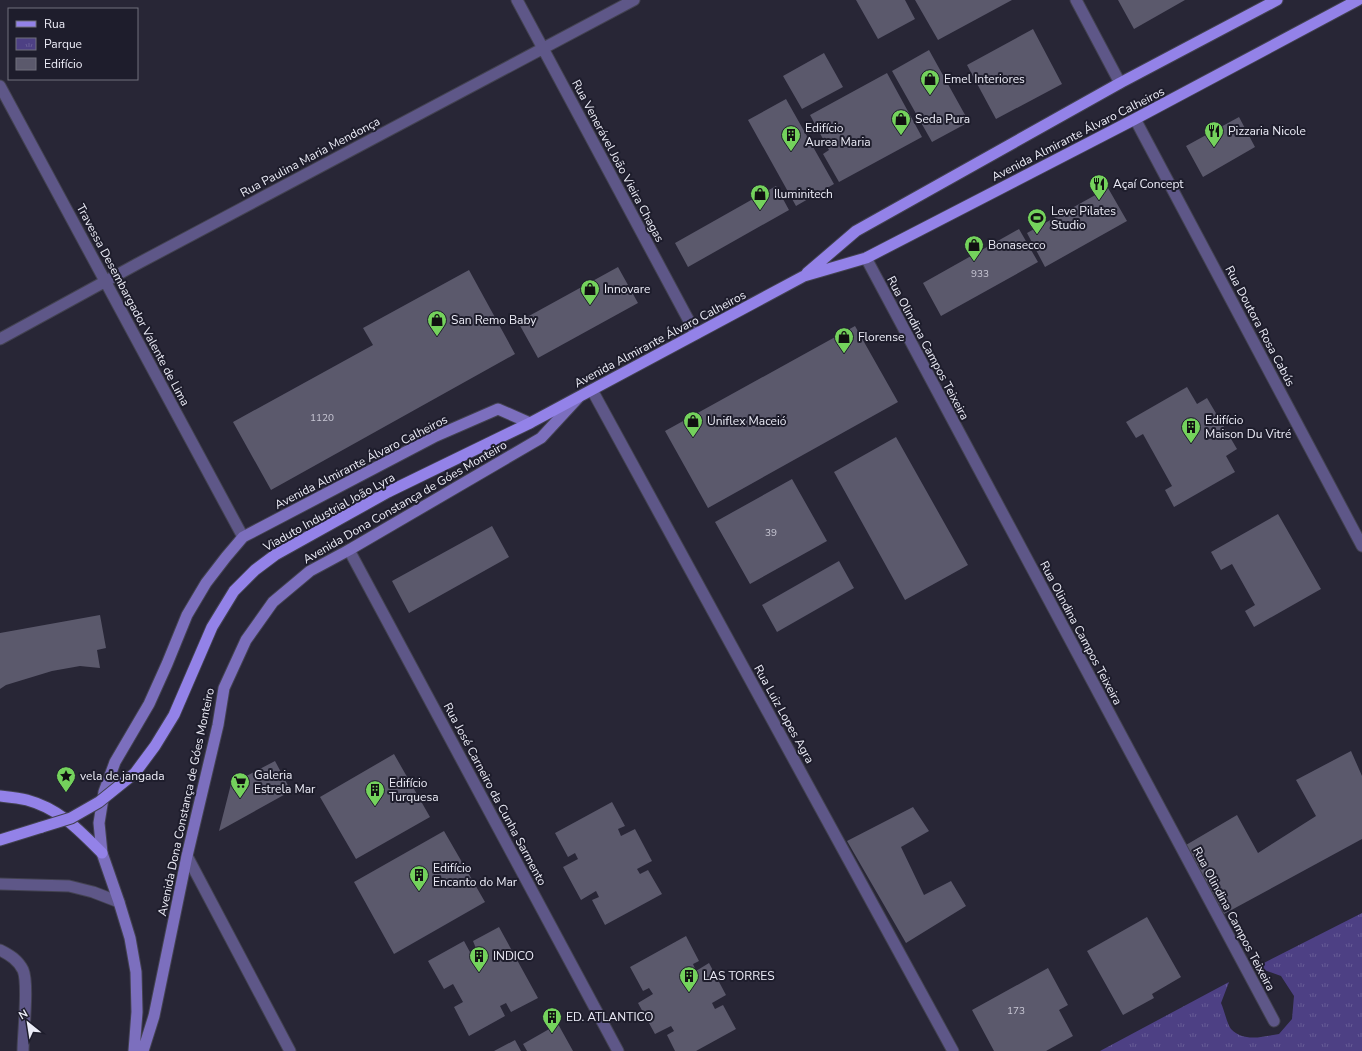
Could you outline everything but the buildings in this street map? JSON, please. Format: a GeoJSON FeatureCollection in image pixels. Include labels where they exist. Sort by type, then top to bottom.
{"type":"FeatureCollection","features":[{"type":"Feature","properties":{"kind":"main road","name":"Avenida Almirante Álvaro Calheiros"},"geometry":{"type":"LineString","coordinates":[[804,276],[856,231],[1120,83],[1277,0]]}},
{"type":"Feature","properties":{"kind":"main road","name":"Avenida Almirante Álvaro Calheiros"},"geometry":{"type":"LineString","coordinates":[[102,853],[99,823],[104,792],[115,762],[149,704],[187,615],[206,583],[243,537],[436,436],[498,409],[530,423],[804,276],[866,258],[1135,119],[1358,0]]}},
{"type":"Feature","properties":{"kind":"main road","name":"Avenida Dona Constança de Góes Monteiro"},"geometry":{"type":"LineString","coordinates":[[143,1051],[154,1016],[187,856],[218,725],[224,688],[246,640],[274,602],[310,571],[349,550],[541,438],[578,398]]}},
{"type":"Feature","properties":{"kind":"main road","name":"Viaduto Industrial João Lyra"},"geometry":{"type":"LineString","coordinates":[[0,840],[71,818],[99,802],[135,773],[156,746],[174,715],[212,627],[234,591],[255,570],[275,555],[388,492],[530,423]]}},
{"type":"Feature","properties":{"kind":"main road"},"geometry":{"type":"LineString","coordinates":[[0,796],[28,800],[66,818],[102,853],[130,938],[136,972],[137,1012],[134,1051]]}},
{"type":"Feature","properties":{"kind":"street","name":"Rua Venerável João Vieira Chagas"},"geometry":{"type":"LineString","coordinates":[[517,0],[696,334]]}},
{"type":"Feature","properties":{"kind":"street","name":"Rua Paulina Maria Mendonça"},"geometry":{"type":"LineString","coordinates":[[0,340],[106,281],[634,0]]}},
{"type":"Feature","properties":{"kind":"street"},"geometry":{"type":"LineString","coordinates":[[1076,0],[1120,83]]}},
{"type":"Feature","properties":{"kind":"street","name":"Travessa Desembargador Valente de Lima"},"geometry":{"type":"LineString","coordinates":[[0,86],[243,537]]}},
{"type":"Feature","properties":{"kind":"street","name":"Rua Doutora Rosa Cabús"},"geometry":{"type":"LineString","coordinates":[[1135,119],[1362,546]]}},
{"type":"Feature","properties":{"kind":"street","name":"Rua Olindina Campos Teixeira"},"geometry":{"type":"LineString","coordinates":[[866,258],[1274,1021]]}},
{"type":"Feature","properties":{"kind":"street","name":"Rua Luiz Lopes Agra"},"geometry":{"type":"LineString","coordinates":[[592,390],[953,1051]]}},
{"type":"Feature","properties":{"kind":"street","name":"Rua José Carneiro da Cunha Sarmento"},"geometry":{"type":"LineString","coordinates":[[349,550],[618,1051]]}},
{"type":"Feature","properties":{"kind":"street"},"geometry":{"type":"LineString","coordinates":[[187,856],[290,1051]]}},
{"type":"Feature","properties":{"kind":"street"},"geometry":{"type":"LineString","coordinates":[[0,884],[69,886],[93,892],[119,902]]}},
{"type":"Feature","properties":{"kind":"street"},"geometry":{"type":"LineString","coordinates":[[0,950],[12,956],[23,971],[26,988],[23,1051]]}},
{"type":"Feature","properties":{"kind":"green space"},"geometry":{"type":"Polygon","coordinates":[[[1362,913],[1362,1051],[1100,1051],[1229,982],[1221,1003],[1231,1029],[1242,1036],[1254,1038],[1279,1034],[1292,1019],[1294,996],[1281,976],[1256,967],[1362,913]]]}},
{"type":"Feature","properties":{"kind":"place","name":"Emel Interiores"},"geometry":{"type":"Point","coordinates":[930,96]}},
{"type":"Feature","properties":{"kind":"place","name":"Seda Pura"},"geometry":{"type":"Point","coordinates":[901,136]}},
{"type":"Feature","properties":{"kind":"place","name":"Pizzaria Nicole"},"geometry":{"type":"Point","coordinates":[1214,148]}},
{"type":"Feature","properties":{"kind":"place","name":"Edifício Aurea Maria"},"geometry":{"type":"Point","coordinates":[791,152]}},
{"type":"Feature","properties":{"kind":"place","name":"Açaí Concept"},"geometry":{"type":"Point","coordinates":[1099,201]}},
{"type":"Feature","properties":{"kind":"place","name":"Iluminitech"},"geometry":{"type":"Point","coordinates":[760,211]}},
{"type":"Feature","properties":{"kind":"place","name":"Leve Pilates Studio"},"geometry":{"type":"Point","coordinates":[1037,235]}},
{"type":"Feature","properties":{"kind":"place","name":"Bonasecco"},"geometry":{"type":"Point","coordinates":[974,262]}},
{"type":"Feature","properties":{"kind":"place","name":"Innovare"},"geometry":{"type":"Point","coordinates":[590,306]}},
{"type":"Feature","properties":{"kind":"place","name":"San Remo Baby"},"geometry":{"type":"Point","coordinates":[437,337]}},
{"type":"Feature","properties":{"kind":"place","name":"Florense"},"geometry":{"type":"Point","coordinates":[844,354]}},
{"type":"Feature","properties":{"kind":"place","name":"Uniflex Maceió"},"geometry":{"type":"Point","coordinates":[693,438]}},
{"type":"Feature","properties":{"kind":"place","name":"Edifício Maison Du Vitré"},"geometry":{"type":"Point","coordinates":[1191,444]}},
{"type":"Feature","properties":{"kind":"place","name":"vela de jangada"},"geometry":{"type":"Point","coordinates":[66,793]}},
{"type":"Feature","properties":{"kind":"place","name":"Galeria Estrela Mar"},"geometry":{"type":"Point","coordinates":[240,799]}},
{"type":"Feature","properties":{"kind":"place","name":"Edifício Turquesa"},"geometry":{"type":"Point","coordinates":[375,807]}},
{"type":"Feature","properties":{"kind":"place","name":"Edifício Encanto do Mar"},"geometry":{"type":"Point","coordinates":[419,892]}},
{"type":"Feature","properties":{"kind":"place","name":"INDICO"},"geometry":{"type":"Point","coordinates":[479,973]}},
{"type":"Feature","properties":{"kind":"place","name":"LAS TORRES"},"geometry":{"type":"Point","coordinates":[689,993]}},
{"type":"Feature","properties":{"kind":"place","name":"ED. ATLANTICO"},"geometry":{"type":"Point","coordinates":[552,1034]}}]}
